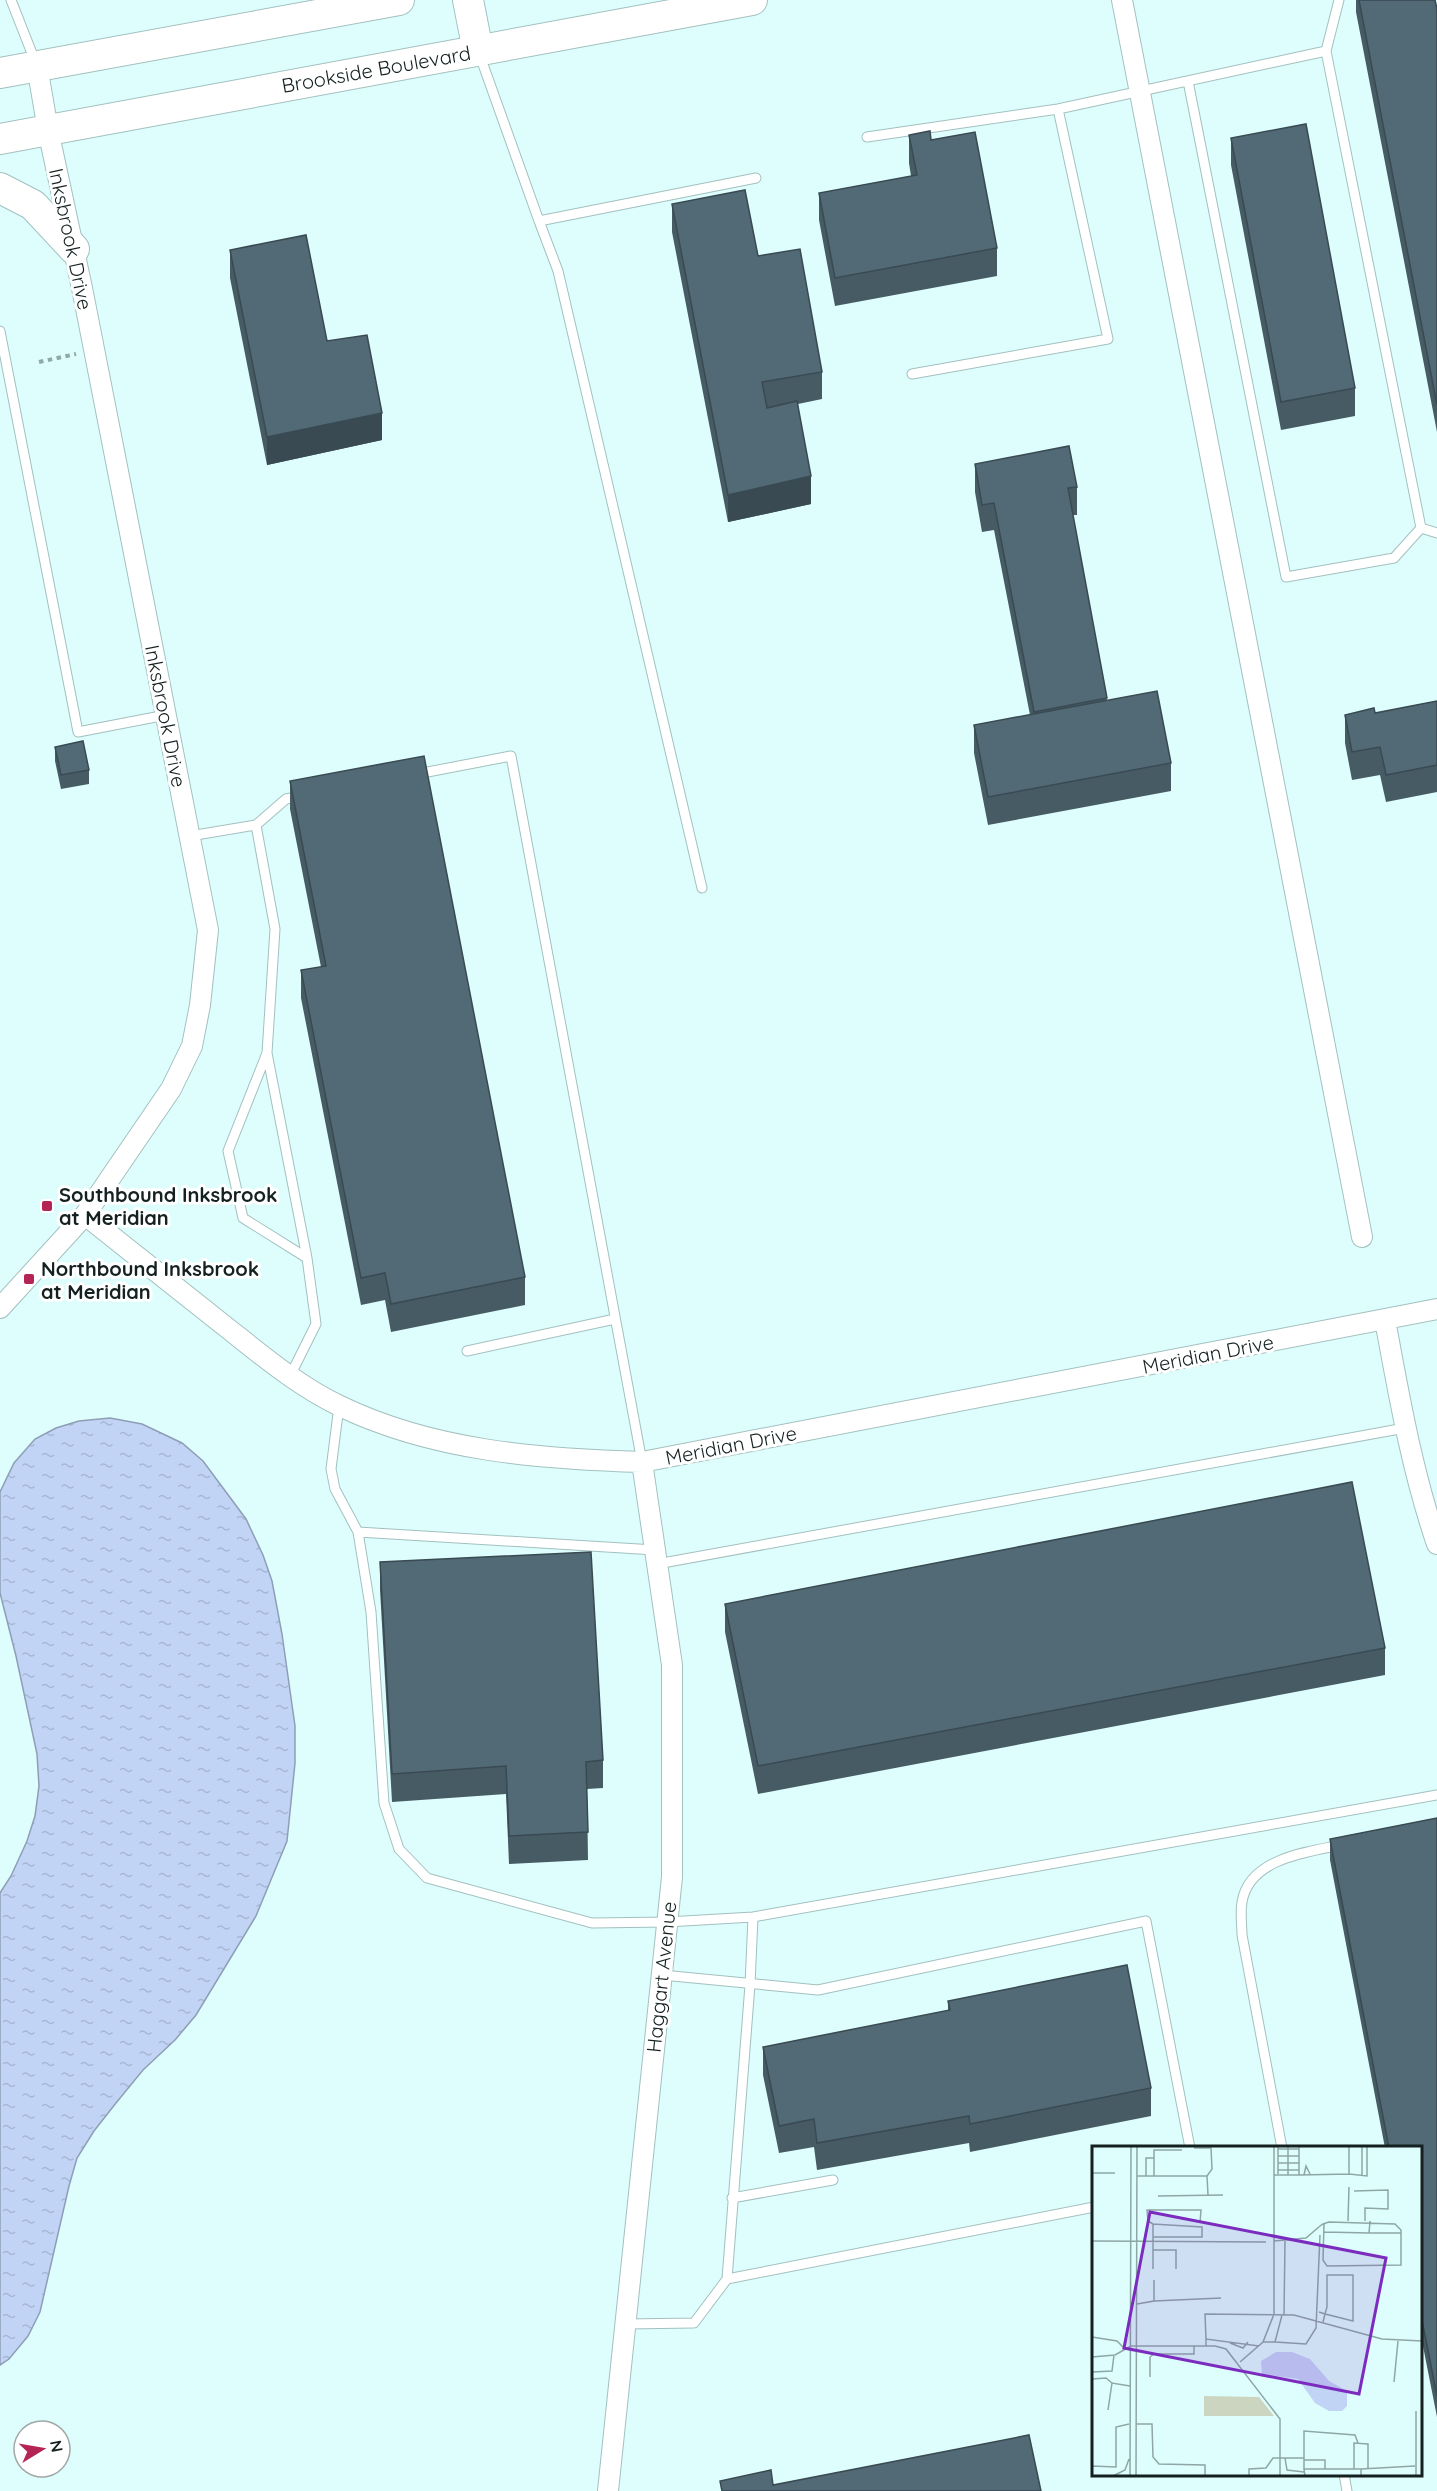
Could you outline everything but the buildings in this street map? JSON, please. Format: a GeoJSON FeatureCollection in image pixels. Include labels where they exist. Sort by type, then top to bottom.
{"type":"FeatureCollection","features":[{"type":"Feature","properties":{"kind":"main road"},"geometry":{"type":"LineString","coordinates":[[0,73],[399,0]]}},
{"type":"Feature","properties":{"kind":"main road"},"geometry":{"type":"LineString","coordinates":[[468,0],[478,51]]}},
{"type":"Feature","properties":{"kind":"main road","name":"Brookside Boulevard"},"geometry":{"type":"LineString","coordinates":[[0,139],[752,0]]}},
{"type":"Feature","properties":{"kind":"main road"},"geometry":{"type":"LineString","coordinates":[[0,188],[33,205],[74,249]]}},
{"type":"Feature","properties":{"kind":"street"},"geometry":{"type":"LineString","coordinates":[[1122,0],[1362,1237]]}},
{"type":"Feature","properties":{"kind":"street","name":"Inksbrook Drive"},"geometry":{"type":"LineString","coordinates":[[0,1308],[85,1215],[171,1089],[192,1046],[200,1005],[208,930],[37,66]]}},
{"type":"Feature","properties":{"kind":"street","name":"Meridian Drive"},"geometry":{"type":"LineString","coordinates":[[85,1215],[290,1376],[339,1406],[406,1432],[478,1449],[580,1461],[642,1462],[1437,1309]]}},
{"type":"Feature","properties":{"kind":"street"},"geometry":{"type":"LineString","coordinates":[[1385,1320],[1405,1428],[1425,1510],[1437,1544]]}},
{"type":"Feature","properties":{"kind":"street","name":"Haggart Avenue"},"geometry":{"type":"LineString","coordinates":[[608,2491],[672,1877],[672,1665],[642,1462]]}},
{"type":"Feature","properties":{"kind":"lane"},"geometry":{"type":"LineString","coordinates":[[11,0],[37,66]]}},
{"type":"Feature","properties":{"kind":"lane"},"geometry":{"type":"LineString","coordinates":[[1339,0],[1326,51],[1421,528]]}},
{"type":"Feature","properties":{"kind":"lane"},"geometry":{"type":"LineString","coordinates":[[478,51],[558,271],[702,888]]}},
{"type":"Feature","properties":{"kind":"lane"},"geometry":{"type":"LineString","coordinates":[[867,137],[1058,109],[1326,51]]}},
{"type":"Feature","properties":{"kind":"lane"},"geometry":{"type":"LineString","coordinates":[[1188,81],[1286,577],[1394,558],[1421,528]]}},
{"type":"Feature","properties":{"kind":"lane"},"geometry":{"type":"LineString","coordinates":[[912,374],[1108,339],[1058,109]]}},
{"type":"Feature","properties":{"kind":"lane"},"geometry":{"type":"LineString","coordinates":[[539,221],[756,178]]}},
{"type":"Feature","properties":{"kind":"lane"},"geometry":{"type":"LineString","coordinates":[[0,331],[78,732],[166,715]]}},
{"type":"Feature","properties":{"kind":"lane"},"geometry":{"type":"LineString","coordinates":[[1421,528],[1437,533]]}},
{"type":"Feature","properties":{"kind":"lane"},"geometry":{"type":"LineString","coordinates":[[410,775],[511,756],[642,1462]]}},
{"type":"Feature","properties":{"kind":"lane"},"geometry":{"type":"LineString","coordinates":[[190,836],[256,825],[286,799],[308,795]]}},
{"type":"Feature","properties":{"kind":"lane"},"geometry":{"type":"LineString","coordinates":[[256,825],[275,929],[267,1053],[307,1258],[316,1324],[290,1376]]}},
{"type":"Feature","properties":{"kind":"lane"},"geometry":{"type":"LineString","coordinates":[[267,1053],[228,1151],[243,1218],[307,1258]]}},
{"type":"Feature","properties":{"kind":"lane"},"geometry":{"type":"LineString","coordinates":[[467,1351],[615,1318]]}},
{"type":"Feature","properties":{"kind":"lane"},"geometry":{"type":"LineString","coordinates":[[339,1406],[331,1469],[335,1489],[358,1532],[371,1612],[384,1803],[399,1849],[428,1878],[592,1923],[753,1917],[1437,1795]]}},
{"type":"Feature","properties":{"kind":"lane"},"geometry":{"type":"LineString","coordinates":[[358,1532],[656,1557],[1405,1428]]}},
{"type":"Feature","properties":{"kind":"lane"},"geometry":{"type":"LineString","coordinates":[[1282,2146],[1242,1935],[1242,1902],[1247,1886],[1269,1866],[1291,1855],[1347,1843]]}},
{"type":"Feature","properties":{"kind":"lane"},"geometry":{"type":"LineString","coordinates":[[626,2324],[694,2323],[727,2279],[750,1985],[753,1917]]}},
{"type":"Feature","properties":{"kind":"lane"},"geometry":{"type":"LineString","coordinates":[[662,1975],[818,1990],[1146,1921],[1190,2146]]}},
{"type":"Feature","properties":{"kind":"lane"},"geometry":{"type":"LineString","coordinates":[[732,2198],[833,2180]]}},
{"type":"Feature","properties":{"kind":"lane"},"geometry":{"type":"LineString","coordinates":[[727,2279],[1092,2207]]}},
{"type":"Feature","properties":{"kind":"lane"},"geometry":{"type":"LineString","coordinates":[[1344,2476],[1347,2491]]}},
{"type":"Feature","properties":{"kind":"path"},"geometry":{"type":"LineString","coordinates":[[39,362],[80,353]]}},
{"type":"Feature","properties":{"kind":"water"},"geometry":{"type":"Polygon","coordinates":[[[110,1418],[142,1424],[182,1443],[203,1461],[246,1519],[263,1555],[272,1581],[282,1634],[295,1726],[295,1763],[287,1841],[256,1916],[196,2015],[175,2040],[143,2070],[94,2131],[77,2158],[40,2312],[28,2336],[9,2359],[0,2365],[0,1893],[11,1876],[27,1841],[35,1816],[39,1786],[37,1754],[0,1593],[0,1492],[14,1463],[35,1439],[56,1428],[79,1421],[110,1418]]]}},
{"type":"Feature","properties":{"kind":"place","name":"Southbound Inksbrook at Meridian"},"geometry":{"type":"Point","coordinates":[47,1206]}},
{"type":"Feature","properties":{"kind":"place","name":"Northbound Inksbrook at Meridian"},"geometry":{"type":"Point","coordinates":[29,1279]}}]}
